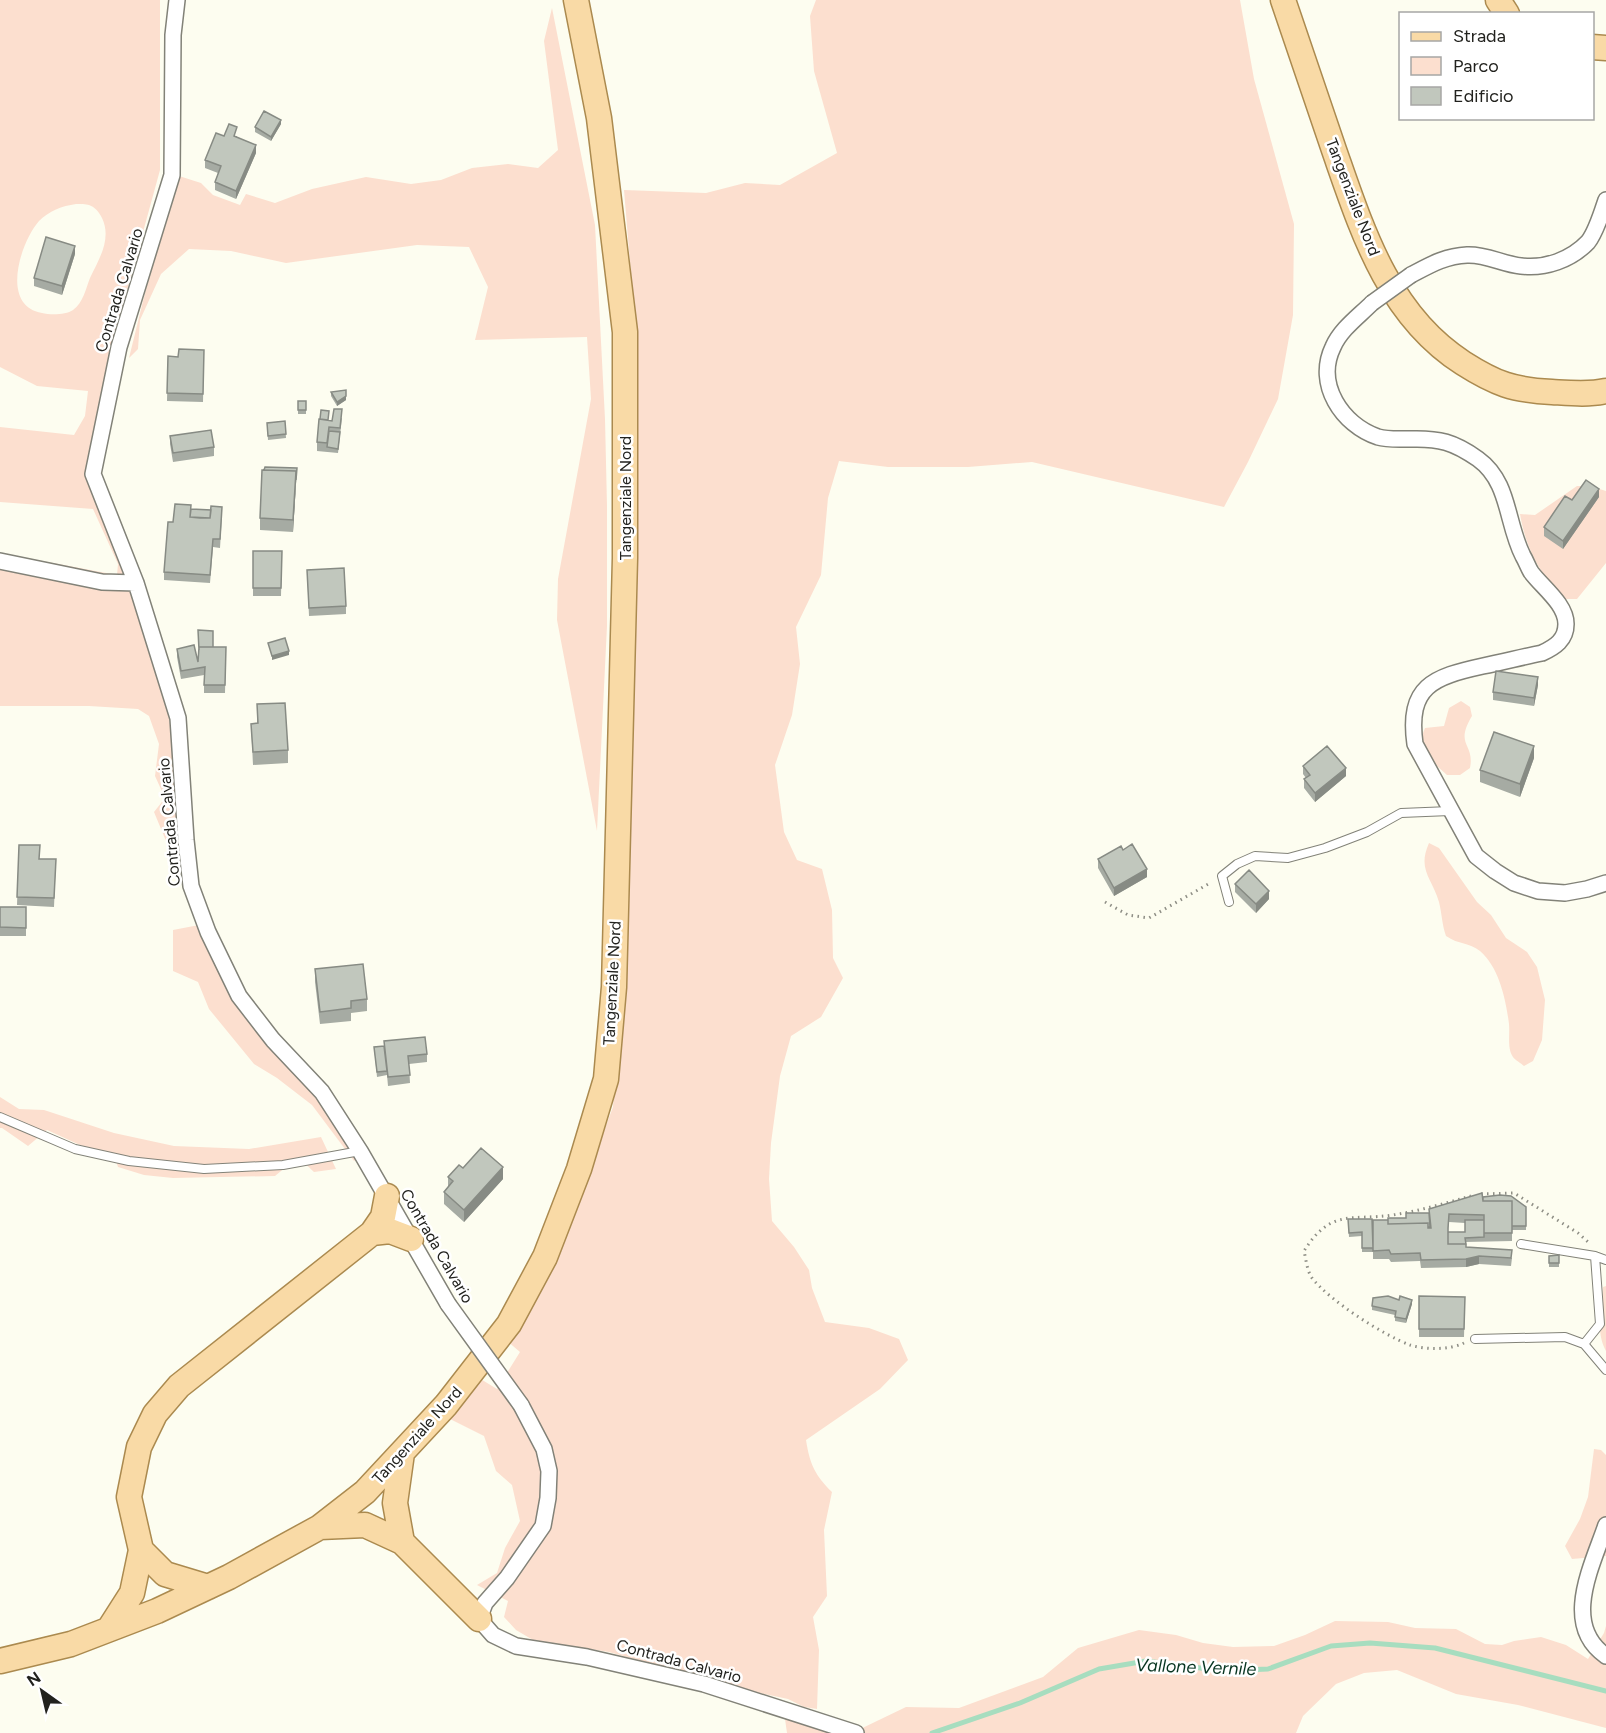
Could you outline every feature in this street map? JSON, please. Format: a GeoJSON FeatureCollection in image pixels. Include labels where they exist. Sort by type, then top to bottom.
{"type":"FeatureCollection","features":[{"type":"Feature","properties":{"kind":"main road","name":"Tangenziale Nord"},"geometry":{"type":"LineString","coordinates":[[0,1661],[71,1644],[157,1611],[250,1566],[320,1527],[365,1492],[468,1377],[509,1324],[545,1257],[579,1169],[606,1079],[614,987],[625,558],[625,332],[599,118],[576,0]]}},
{"type":"Feature","properties":{"kind":"main road","name":"Tangenziale Nord"},"geometry":{"type":"LineString","coordinates":[[1283,0],[1359,222],[1385,279],[1409,315],[1431,339],[1448,353],[1500,384],[1525,391],[1563,393],[1606,391]]}},
{"type":"Feature","properties":{"kind":"main road"},"geometry":{"type":"LineString","coordinates":[[109,1629],[132,1593],[141,1550],[129,1497],[140,1447],[155,1414],[179,1386],[372,1233],[383,1217],[387,1196]]}},
{"type":"Feature","properties":{"kind":"main road"},"geometry":{"type":"LineString","coordinates":[[372,1233],[390,1231],[411,1239]]}},
{"type":"Feature","properties":{"kind":"main road"},"geometry":{"type":"LineString","coordinates":[[402,1453],[394,1503],[402,1542]]}},
{"type":"Feature","properties":{"kind":"main road"},"geometry":{"type":"LineString","coordinates":[[320,1527],[364,1525],[402,1542],[479,1619]]}},
{"type":"Feature","properties":{"kind":"main road"},"geometry":{"type":"LineString","coordinates":[[141,1550],[165,1574],[208,1587]]}},
{"type":"Feature","properties":{"kind":"street","name":"Contrada Calvario"},"geometry":{"type":"LineString","coordinates":[[177,0],[173,35],[172,175],[119,347],[93,474],[136,583],[178,718],[186,840],[192,886],[208,932],[239,996],[273,1040],[322,1092],[387,1196],[448,1304],[521,1405],[544,1449],[549,1471],[548,1498],[543,1526],[507,1578],[485,1603],[479,1619],[493,1635],[516,1646],[587,1657],[704,1684],[856,1733]]}},
{"type":"Feature","properties":{"kind":"street"},"geometry":{"type":"LineString","coordinates":[[1606,200],[1589,240],[1570,256],[1551,265],[1521,266],[1492,257],[1468,255],[1441,259],[1411,275],[1372,303],[1344,329],[1333,348],[1327,366],[1331,394],[1345,417],[1360,429],[1380,437],[1447,441],[1480,461],[1493,473],[1502,489],[1515,542],[1532,572],[1565,615],[1566,626],[1562,640],[1554,647],[1542,653],[1450,673],[1433,681],[1422,693],[1415,712],[1413,728],[1415,744],[1450,811],[1476,856],[1514,883],[1538,891],[1565,892],[1606,883]]}},
{"type":"Feature","properties":{"kind":"street"},"geometry":{"type":"LineString","coordinates":[[0,561],[102,582],[136,583]]}},
{"type":"Feature","properties":{"kind":"street"},"geometry":{"type":"LineString","coordinates":[[1606,1525],[1584,1592],[1581,1612],[1586,1633],[1595,1648],[1606,1656]]}},
{"type":"Feature","properties":{"kind":"lane"},"geometry":{"type":"LineString","coordinates":[[1229,902],[1222,876],[1237,864],[1255,856],[1288,858],[1367,832],[1401,813],[1450,811]]}},
{"type":"Feature","properties":{"kind":"lane"},"geometry":{"type":"LineString","coordinates":[[0,1117],[75,1149],[129,1161],[204,1169],[283,1165],[360,1151]]}},
{"type":"Feature","properties":{"kind":"lane"},"geometry":{"type":"LineString","coordinates":[[1521,1244],[1595,1256],[1606,1260]]}},
{"type":"Feature","properties":{"kind":"lane"},"geometry":{"type":"LineString","coordinates":[[1584,1344],[1600,1323],[1595,1256]]}},
{"type":"Feature","properties":{"kind":"lane"},"geometry":{"type":"LineString","coordinates":[[1476,1339],[1565,1337],[1584,1344],[1606,1370]]}},
{"type":"Feature","properties":{"kind":"path"},"geometry":{"type":"LineString","coordinates":[[1105,902],[1128,915],[1149,918],[1222,876]]}},
{"type":"Feature","properties":{"kind":"path"},"geometry":{"type":"LineString","coordinates":[[1476,1339],[1450,1349],[1412,1345],[1340,1305],[1311,1276],[1304,1251],[1314,1235],[1333,1222],[1355,1216],[1393,1215],[1486,1193],[1514,1193],[1578,1233],[1594,1247],[1595,1256]]}},
{"type":"Feature","properties":{"kind":"green space"},"geometry":{"type":"Polygon","coordinates":[[[0,0],[160,0],[160,170],[108,360],[91,445],[90,472],[161,676],[175,750],[178,870],[154,812],[165,798],[155,776],[159,744],[149,716],[138,709],[89,706],[0,706],[0,553],[117,575],[118,564],[93,509],[0,502],[0,427],[74,435],[85,416],[88,391],[37,386],[0,367],[0,0]],[[78,204],[51,212],[39,221],[32,231],[21,258],[18,273],[21,299],[29,308],[45,314],[66,313],[76,307],[84,295],[103,249],[106,234],[102,218],[97,210],[89,205],[78,204]]]}},
{"type":"Feature","properties":{"kind":"green space"},"geometry":{"type":"Polygon","coordinates":[[[816,0],[1240,0],[1254,79],[1294,224],[1293,315],[1278,399],[1224,507],[1032,462],[968,467],[888,467],[839,461],[828,498],[821,575],[796,627],[800,664],[792,715],[775,765],[784,832],[797,860],[822,869],[832,910],[833,958],[843,978],[821,1017],[791,1036],[780,1076],[771,1143],[769,1179],[772,1221],[794,1247],[809,1270],[812,1288],[825,1322],[869,1328],[899,1339],[908,1360],[880,1389],[806,1440],[814,1469],[832,1492],[824,1530],[827,1596],[813,1617],[819,1650],[817,1709],[804,1707],[788,1699],[741,1689],[609,1652],[533,1640],[516,1630],[504,1617],[508,1601],[477,1585],[497,1573],[505,1548],[520,1521],[512,1485],[496,1471],[484,1436],[450,1419],[479,1378],[497,1389],[520,1352],[506,1340],[582,1189],[613,1107],[625,924],[636,335],[624,190],[706,193],[745,183],[780,185],[837,153],[814,71],[810,16],[816,0]]]}},
{"type":"Feature","properties":{"kind":"green space"},"geometry":{"type":"Polygon","coordinates":[[[552,8],[595,225],[607,506],[607,626],[597,831],[557,620],[558,579],[591,399],[587,337],[475,340],[488,287],[469,247],[417,245],[286,263],[231,251],[189,249],[161,274],[140,320],[138,349],[129,358],[146,289],[179,176],[201,183],[213,195],[240,205],[246,194],[275,203],[312,189],[366,177],[411,184],[441,180],[472,168],[508,164],[538,168],[558,150],[544,41],[552,8]]]}},
{"type":"Feature","properties":{"kind":"green space"},"geometry":{"type":"Polygon","coordinates":[[[1577,486],[1590,486],[1606,491],[1606,563],[1577,599],[1564,599],[1535,561],[1526,540],[1520,514],[1535,515],[1577,486]]]}},
{"type":"Feature","properties":{"kind":"green space"},"geometry":{"type":"Polygon","coordinates":[[[1461,701],[1470,707],[1472,716],[1465,733],[1471,760],[1470,768],[1460,775],[1447,775],[1428,758],[1420,741],[1425,728],[1444,726],[1449,708],[1461,701]]]}},
{"type":"Feature","properties":{"kind":"green space"},"geometry":{"type":"Polygon","coordinates":[[[1429,843],[1439,848],[1506,938],[1527,952],[1537,967],[1545,1000],[1542,1040],[1533,1061],[1524,1066],[1511,1053],[1506,1005],[1492,966],[1476,948],[1446,936],[1439,902],[1425,867],[1429,843]]]}},
{"type":"Feature","properties":{"kind":"green space"},"geometry":{"type":"Polygon","coordinates":[[[199,925],[237,1000],[313,1090],[360,1157],[354,1161],[312,1105],[277,1078],[254,1064],[209,1009],[198,982],[173,971],[173,930],[199,925]]]}},
{"type":"Feature","properties":{"kind":"green space"},"geometry":{"type":"Polygon","coordinates":[[[0,1097],[19,1109],[44,1110],[114,1133],[174,1146],[249,1149],[321,1137],[336,1169],[314,1172],[298,1157],[275,1176],[173,1178],[144,1175],[118,1167],[114,1155],[80,1145],[47,1130],[28,1146],[0,1128],[0,1097]]]}},
{"type":"Feature","properties":{"kind":"green space"},"geometry":{"type":"Polygon","coordinates":[[[1606,1286],[1606,1351],[1601,1336],[1600,1320],[1603,1287],[1606,1286]]]}},
{"type":"Feature","properties":{"kind":"green space"},"geometry":{"type":"Polygon","coordinates":[[[1594,1449],[1601,1450],[1606,1455],[1606,1556],[1572,1559],[1565,1546],[1580,1519],[1588,1497],[1594,1449]]]}},
{"type":"Feature","properties":{"kind":"green space"},"geometry":{"type":"Polygon","coordinates":[[[1335,1621],[1388,1622],[1415,1628],[1456,1629],[1485,1644],[1502,1645],[1541,1637],[1566,1645],[1588,1659],[1606,1626],[1606,1728],[1518,1705],[1456,1694],[1397,1670],[1364,1673],[1336,1684],[1303,1716],[1296,1733],[852,1733],[906,1707],[959,1708],[1043,1677],[1078,1648],[1139,1630],[1233,1647],[1274,1646],[1335,1621]]]}},
{"type":"Feature","properties":{"kind":"green space"},"geometry":{"type":"Polygon","coordinates":[[[785,1719],[819,1725],[844,1733],[787,1733],[785,1719]]]}},
{"type":"Feature","properties":{"kind":"building"},"geometry":{"type":"Polygon","coordinates":[[[264,111],[281,120],[271,137],[255,127],[264,111]]]}},
{"type":"Feature","properties":{"kind":"building"},"geometry":{"type":"Polygon","coordinates":[[[229,124],[237,127],[234,136],[256,145],[236,191],[215,182],[221,166],[205,160],[216,133],[224,136],[229,124]]]}},
{"type":"Feature","properties":{"kind":"building"},"geometry":{"type":"Polygon","coordinates":[[[46,237],[75,246],[62,286],[34,278],[46,237]]]}},
{"type":"Feature","properties":{"kind":"building"},"geometry":{"type":"Polygon","coordinates":[[[179,349],[204,350],[203,394],[167,393],[168,356],[178,357],[179,349]]]}},
{"type":"Feature","properties":{"kind":"building"},"geometry":{"type":"Polygon","coordinates":[[[346,390],[346,396],[337,402],[331,392],[346,390]]]}},
{"type":"Feature","properties":{"kind":"building"},"geometry":{"type":"Polygon","coordinates":[[[298,401],[306,401],[306,410],[298,410],[298,401]]]}},
{"type":"Feature","properties":{"kind":"building"},"geometry":{"type":"Polygon","coordinates":[[[334,409],[342,409],[340,428],[329,427],[327,443],[317,442],[319,419],[332,421],[334,409]]]}},
{"type":"Feature","properties":{"kind":"building"},"geometry":{"type":"Polygon","coordinates":[[[321,410],[329,411],[328,420],[320,419],[321,410]]]}},
{"type":"Feature","properties":{"kind":"building"},"geometry":{"type":"Polygon","coordinates":[[[285,421],[286,434],[268,436],[267,423],[285,421]]]}},
{"type":"Feature","properties":{"kind":"building"},"geometry":{"type":"Polygon","coordinates":[[[211,430],[214,447],[173,453],[170,436],[211,430]]]}},
{"type":"Feature","properties":{"kind":"building"},"geometry":{"type":"Polygon","coordinates":[[[329,431],[340,432],[338,449],[327,447],[329,431]]]}},
{"type":"Feature","properties":{"kind":"building"},"geometry":{"type":"Polygon","coordinates":[[[265,467],[297,468],[296,480],[296,471],[264,470],[265,467]]]}},
{"type":"Feature","properties":{"kind":"building"},"geometry":{"type":"Polygon","coordinates":[[[262,470],[296,471],[293,520],[260,518],[262,470]]]}},
{"type":"Feature","properties":{"kind":"building"},"geometry":{"type":"Polygon","coordinates":[[[1586,480],[1599,489],[1563,541],[1544,527],[1565,496],[1572,500],[1586,480]]]}},
{"type":"Feature","properties":{"kind":"building"},"geometry":{"type":"Polygon","coordinates":[[[175,504],[191,505],[190,517],[200,518],[210,518],[211,506],[222,507],[220,539],[213,539],[210,575],[164,572],[168,522],[173,522],[175,504]]]}},
{"type":"Feature","properties":{"kind":"building"},"geometry":{"type":"Polygon","coordinates":[[[191,509],[211,510],[210,518],[190,517],[191,509]]]}},
{"type":"Feature","properties":{"kind":"building"},"geometry":{"type":"Polygon","coordinates":[[[253,551],[282,551],[281,588],[253,588],[253,551]]]}},
{"type":"Feature","properties":{"kind":"building"},"geometry":{"type":"Polygon","coordinates":[[[344,568],[346,606],[309,608],[307,570],[344,568]]]}},
{"type":"Feature","properties":{"kind":"building"},"geometry":{"type":"Polygon","coordinates":[[[198,630],[213,631],[213,647],[199,647],[199,650],[198,630]]]}},
{"type":"Feature","properties":{"kind":"building"},"geometry":{"type":"Polygon","coordinates":[[[285,638],[289,651],[272,656],[268,643],[285,638]]]}},
{"type":"Feature","properties":{"kind":"building"},"geometry":{"type":"Polygon","coordinates":[[[194,645],[198,662],[199,647],[226,647],[225,685],[204,685],[205,667],[181,671],[177,649],[194,645]]]}},
{"type":"Feature","properties":{"kind":"building"},"geometry":{"type":"Polygon","coordinates":[[[1496,671],[1538,677],[1534,698],[1493,692],[1496,671]]]}},
{"type":"Feature","properties":{"kind":"building"},"geometry":{"type":"Polygon","coordinates":[[[285,703],[288,750],[253,752],[251,724],[258,723],[257,704],[285,703]]]}},
{"type":"Feature","properties":{"kind":"building"},"geometry":{"type":"Polygon","coordinates":[[[1494,732],[1534,746],[1520,784],[1480,770],[1494,732]]]}},
{"type":"Feature","properties":{"kind":"building"},"geometry":{"type":"Polygon","coordinates":[[[1327,746],[1346,768],[1315,793],[1304,779],[1310,775],[1303,766],[1327,746]]]}},
{"type":"Feature","properties":{"kind":"building"},"geometry":{"type":"Polygon","coordinates":[[[1132,844],[1147,869],[1114,888],[1098,859],[1121,846],[1123,850],[1132,844]]]}},
{"type":"Feature","properties":{"kind":"building"},"geometry":{"type":"Polygon","coordinates":[[[19,845],[40,845],[39,859],[56,859],[54,898],[17,897],[19,845]]]}},
{"type":"Feature","properties":{"kind":"building"},"geometry":{"type":"Polygon","coordinates":[[[1249,870],[1269,891],[1256,904],[1235,884],[1249,870]]]}},
{"type":"Feature","properties":{"kind":"building"},"geometry":{"type":"Polygon","coordinates":[[[0,907],[26,907],[26,928],[0,927],[0,907]]]}},
{"type":"Feature","properties":{"kind":"building"},"geometry":{"type":"Polygon","coordinates":[[[363,964],[367,999],[351,1001],[351,1008],[320,1012],[315,969],[363,964]]]}},
{"type":"Feature","properties":{"kind":"building"},"geometry":{"type":"Polygon","coordinates":[[[425,1037],[427,1054],[408,1056],[410,1075],[388,1077],[384,1041],[425,1037]]]}},
{"type":"Feature","properties":{"kind":"building"},"geometry":{"type":"Polygon","coordinates":[[[384,1046],[387,1071],[377,1072],[374,1047],[384,1046]]]}},
{"type":"Feature","properties":{"kind":"building"},"geometry":{"type":"Polygon","coordinates":[[[481,1148],[503,1167],[464,1210],[444,1192],[453,1181],[448,1177],[459,1165],[463,1168],[481,1148]]]}},
{"type":"Feature","properties":{"kind":"building"},"geometry":{"type":"Polygon","coordinates":[[[1482,1193],[1483,1201],[1512,1201],[1512,1233],[1484,1233],[1484,1215],[1449,1214],[1448,1244],[1512,1250],[1511,1258],[1479,1256],[1466,1259],[1421,1260],[1420,1253],[1391,1254],[1389,1250],[1373,1251],[1373,1220],[1388,1220],[1388,1224],[1428,1223],[1428,1228],[1431,1228],[1429,1209],[1482,1193]]]}},
{"type":"Feature","properties":{"kind":"building"},"geometry":{"type":"Polygon","coordinates":[[[1511,1196],[1526,1207],[1526,1226],[1512,1226],[1512,1201],[1483,1201],[1483,1197],[1511,1196]]]}},
{"type":"Feature","properties":{"kind":"building"},"geometry":{"type":"Polygon","coordinates":[[[1406,1213],[1429,1213],[1430,1227],[1428,1223],[1388,1224],[1388,1218],[1406,1218],[1406,1213]]]}},
{"type":"Feature","properties":{"kind":"building"},"geometry":{"type":"Polygon","coordinates":[[[1348,1219],[1372,1219],[1373,1248],[1362,1248],[1362,1232],[1349,1233],[1348,1219]]]}},
{"type":"Feature","properties":{"kind":"building"},"geometry":{"type":"Polygon","coordinates":[[[1465,1220],[1484,1220],[1484,1237],[1465,1238],[1466,1244],[1448,1244],[1448,1232],[1465,1232],[1465,1220]]]}},
{"type":"Feature","properties":{"kind":"building"},"geometry":{"type":"Polygon","coordinates":[[[1559,1255],[1559,1263],[1549,1263],[1549,1256],[1559,1255]]]}},
{"type":"Feature","properties":{"kind":"building"},"geometry":{"type":"Polygon","coordinates":[[[1388,1296],[1399,1300],[1400,1296],[1412,1300],[1406,1319],[1395,1317],[1396,1311],[1372,1306],[1373,1298],[1388,1296]]]}},
{"type":"Feature","properties":{"kind":"building"},"geometry":{"type":"Polygon","coordinates":[[[1419,1296],[1465,1297],[1464,1329],[1419,1329],[1419,1296]]]}},
{"type":"Feature","properties":{"kind":"waterway","name":"Vallone Vernile"},"geometry":{"type":"LineString","coordinates":[[932,1733],[1020,1703],[1099,1669],[1146,1661],[1224,1671],[1268,1669],[1331,1646],[1370,1643],[1435,1648],[1606,1691]]}}]}
